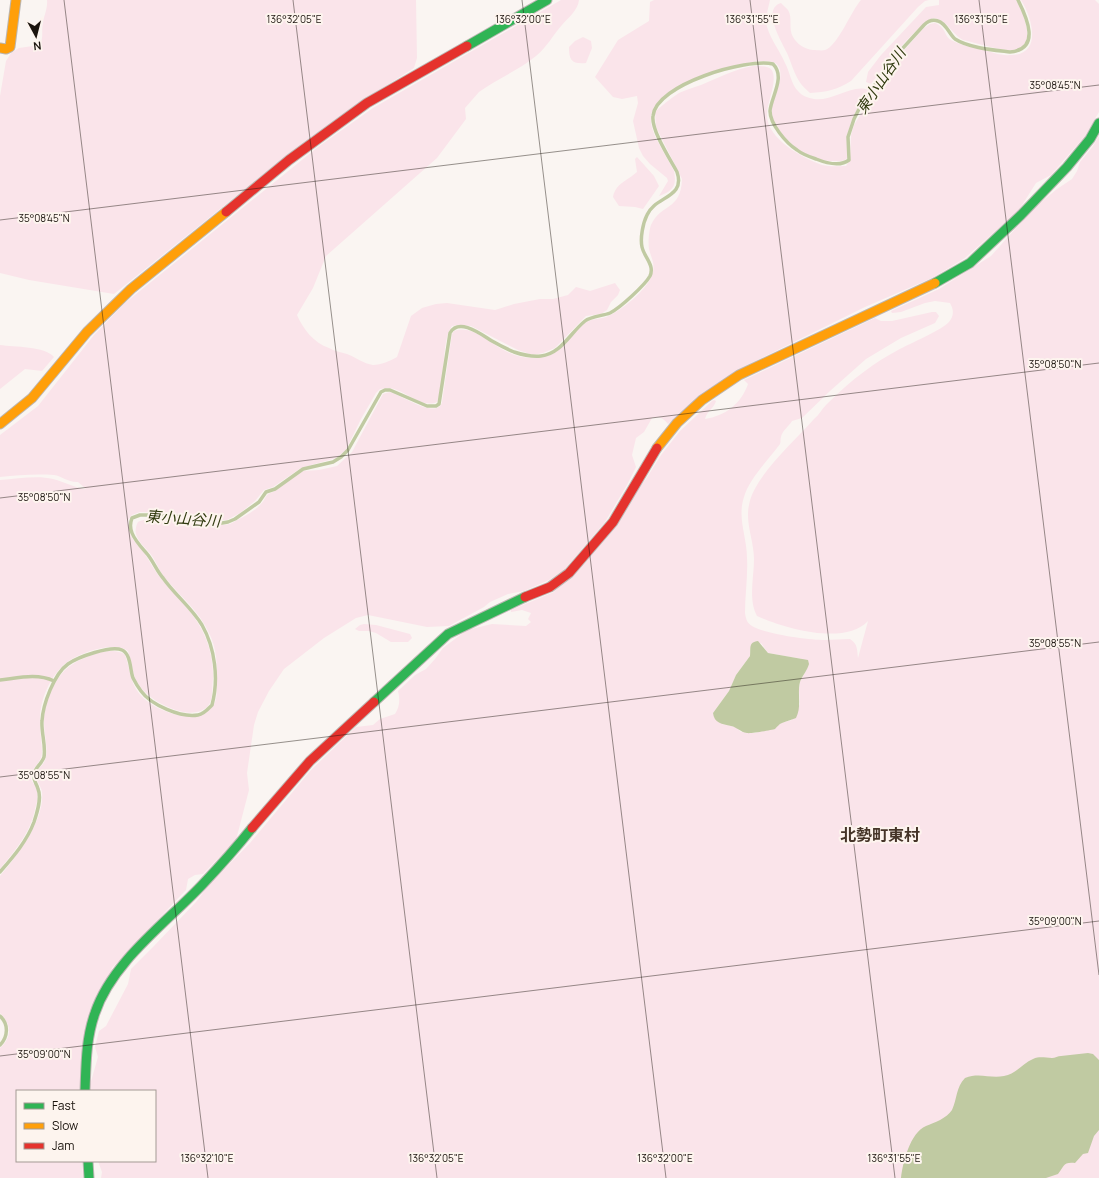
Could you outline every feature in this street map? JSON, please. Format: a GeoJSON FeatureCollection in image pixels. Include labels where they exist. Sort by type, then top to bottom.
{"type":"FeatureCollection","features":[{"type":"Feature","properties":{"kind":"street"},"geometry":{"type":"LineString","coordinates":[[0,48],[6,49],[10,47],[16,0]]}},
{"type":"Feature","properties":{"kind":"street"},"geometry":{"type":"LineString","coordinates":[[0,424],[32,398],[87,332],[131,289],[289,160],[367,103],[547,0]]}},
{"type":"Feature","properties":{"kind":"street"},"geometry":{"type":"LineString","coordinates":[[84,1090],[86,1045],[95,1012],[108,984],[123,963],[202,885],[310,761],[448,634],[505,606],[550,587],[570,572],[613,522],[658,448],[677,423],[702,400],[739,375],[933,284],[970,263],[1067,167],[1090,139],[1099,123]]}},
{"type":"Feature","properties":{"kind":"street"},"geometry":{"type":"LineString","coordinates":[[88,1162],[89,1178]]}},
{"type":"Feature","properties":{"kind":"shaded area"},"geometry":{"type":"Polygon","coordinates":[[[47,0],[416,0],[417,58],[414,68],[365,99],[285,157],[114,294],[29,280],[0,273],[0,96],[6,61],[11,53],[19,48],[40,45],[47,0]]]}},
{"type":"Feature","properties":{"kind":"shaded area"},"geometry":{"type":"Polygon","coordinates":[[[561,0],[579,0],[575,10],[547,45],[522,66],[479,92],[465,108],[466,119],[437,158],[326,256],[313,288],[297,315],[302,325],[319,343],[366,363],[376,365],[397,357],[411,316],[422,308],[447,303],[495,310],[514,304],[540,299],[553,299],[568,295],[576,287],[590,291],[615,283],[620,290],[618,295],[611,302],[607,310],[601,314],[586,316],[555,348],[533,355],[518,350],[471,326],[452,326],[448,333],[446,342],[442,384],[437,402],[425,403],[396,389],[380,389],[376,393],[361,419],[346,450],[336,458],[301,468],[273,487],[264,490],[255,501],[240,513],[227,520],[208,518],[200,520],[172,513],[140,512],[132,515],[128,520],[131,536],[161,579],[198,623],[207,640],[213,669],[211,700],[207,707],[203,710],[191,713],[169,707],[155,700],[139,685],[134,675],[128,651],[124,649],[109,647],[90,651],[66,663],[55,675],[46,690],[41,707],[40,723],[42,753],[40,760],[31,774],[31,779],[38,796],[33,817],[26,834],[0,869],[0,480],[34,477],[47,478],[86,489],[78,482],[54,475],[0,477],[0,435],[38,406],[94,335],[125,303],[318,147],[373,108],[561,0]]]}},
{"type":"Feature","properties":{"kind":"shaded area"},"geometry":{"type":"Polygon","coordinates":[[[654,0],[770,0],[766,24],[787,66],[794,85],[800,93],[810,98],[821,99],[856,89],[862,88],[868,90],[851,122],[847,138],[847,159],[838,161],[816,158],[799,150],[791,144],[784,137],[773,119],[772,114],[772,106],[779,84],[779,67],[775,63],[767,61],[742,64],[712,72],[687,82],[664,96],[655,105],[651,115],[651,125],[660,146],[674,171],[675,176],[675,181],[671,190],[659,196],[668,181],[667,178],[650,164],[643,156],[639,148],[633,121],[638,103],[637,96],[622,99],[613,97],[595,77],[618,40],[649,21],[650,2],[654,0]]]}},
{"type":"Feature","properties":{"kind":"shaded area"},"geometry":{"type":"Polygon","coordinates":[[[861,0],[929,0],[925,1],[918,7],[851,81],[841,87],[831,90],[810,93],[797,78],[778,34],[773,19],[775,6],[781,3],[788,10],[792,34],[799,44],[813,50],[825,50],[835,42],[861,0]]]}},
{"type":"Feature","properties":{"kind":"shaded area"},"geometry":{"type":"Polygon","coordinates":[[[939,0],[1016,0],[1023,14],[1027,31],[1027,39],[1024,45],[1018,49],[1008,50],[991,47],[963,40],[946,24],[939,19],[934,18],[919,28],[910,37],[871,84],[866,82],[868,72],[881,55],[926,7],[939,5],[939,0]]]}},
{"type":"Feature","properties":{"kind":"shaded area"},"geometry":{"type":"Polygon","coordinates":[[[1021,0],[1095,0],[1099,4],[1099,112],[1085,136],[1051,175],[1036,183],[1019,210],[965,258],[932,278],[865,307],[737,370],[668,424],[661,418],[652,418],[644,432],[636,438],[632,455],[636,467],[605,522],[564,570],[549,580],[524,591],[508,594],[490,602],[484,607],[449,626],[427,627],[368,615],[356,618],[324,638],[284,669],[269,691],[258,712],[254,725],[247,773],[249,790],[236,840],[203,874],[195,875],[188,879],[186,890],[112,968],[79,1090],[16,1090],[16,1162],[82,1162],[83,1178],[0,1178],[0,1048],[7,1040],[9,1031],[7,1022],[0,1013],[0,876],[22,848],[35,826],[39,814],[42,803],[42,792],[35,775],[46,757],[47,749],[44,716],[51,692],[59,677],[73,664],[95,654],[115,651],[125,655],[135,688],[138,692],[144,699],[164,711],[187,716],[198,715],[207,711],[214,704],[216,699],[217,663],[212,639],[200,618],[164,577],[152,556],[139,540],[136,534],[136,526],[138,522],[150,519],[166,518],[178,519],[188,523],[230,524],[254,510],[262,503],[268,494],[303,471],[319,470],[337,466],[352,452],[383,394],[390,392],[421,406],[428,408],[439,407],[442,402],[452,334],[454,331],[466,330],[478,334],[504,350],[516,355],[528,358],[542,357],[557,352],[585,323],[606,317],[626,305],[639,294],[652,275],[653,264],[649,249],[649,233],[651,225],[660,213],[674,202],[681,189],[682,179],[656,127],[655,112],[679,93],[746,67],[758,66],[770,68],[774,79],[767,114],[768,123],[772,131],[787,146],[814,162],[825,166],[846,166],[850,160],[851,135],[854,125],[882,77],[924,28],[935,23],[943,29],[951,40],[966,46],[999,54],[1011,55],[1021,53],[1028,49],[1032,34],[1029,16],[1021,0]]]}},
{"type":"Feature","properties":{"kind":"shaded area"},"geometry":{"type":"Polygon","coordinates":[[[583,37],[591,41],[592,48],[586,63],[577,63],[572,61],[569,47],[575,41],[583,37]]]}},
{"type":"Feature","properties":{"kind":"shaded area"},"geometry":{"type":"Polygon","coordinates":[[[1099,136],[1099,1178],[101,1178],[102,1172],[98,1162],[156,1162],[156,1090],[91,1090],[90,1085],[98,1057],[95,1047],[99,1031],[106,1026],[128,984],[131,969],[196,902],[208,886],[250,843],[311,770],[356,727],[373,725],[380,719],[395,714],[399,702],[398,691],[415,675],[426,669],[443,648],[467,630],[492,624],[526,626],[531,622],[528,619],[531,613],[522,610],[511,612],[511,610],[554,592],[646,479],[661,455],[680,431],[712,401],[716,401],[705,419],[726,412],[737,403],[748,384],[744,380],[875,318],[881,321],[892,321],[936,312],[939,316],[935,323],[901,338],[866,359],[802,418],[792,421],[783,433],[780,444],[750,483],[742,505],[742,520],[747,550],[745,613],[748,622],[752,626],[767,632],[798,638],[818,640],[850,639],[856,645],[858,658],[868,621],[858,628],[830,634],[798,629],[757,616],[754,609],[752,596],[754,559],[748,518],[752,494],[776,459],[840,392],[873,365],[945,325],[951,320],[953,313],[950,303],[935,301],[901,312],[892,313],[891,311],[939,289],[991,256],[1034,208],[1072,179],[1080,162],[1099,136]],[[761,643],[750,649],[750,656],[736,675],[729,691],[713,713],[722,724],[736,727],[741,732],[755,733],[767,729],[773,729],[781,723],[792,720],[800,704],[800,681],[807,669],[802,659],[768,653],[761,643]]]}},
{"type":"Feature","properties":{"kind":"shaded area"},"geometry":{"type":"Polygon","coordinates":[[[637,157],[654,176],[659,186],[643,209],[619,206],[613,197],[614,192],[619,185],[637,172],[635,159],[637,157]]]}},
{"type":"Feature","properties":{"kind":"shaded area"},"geometry":{"type":"Polygon","coordinates":[[[0,345],[37,349],[50,353],[54,357],[42,371],[25,369],[0,389],[0,345]]]}},
{"type":"Feature","properties":{"kind":"shaded area"},"geometry":{"type":"Polygon","coordinates":[[[364,624],[376,625],[410,634],[412,638],[408,642],[391,642],[376,633],[359,631],[355,629],[364,624]]]}},
{"type":"Feature","properties":{"kind":"shaded area"},"geometry":{"type":"Polygon","coordinates":[[[758,641],[768,653],[808,660],[809,664],[800,682],[799,709],[796,718],[781,723],[775,729],[747,733],[717,721],[713,713],[729,691],[736,675],[750,656],[751,644],[758,641]]]}},
{"type":"Feature","properties":{"kind":"shaded area"},"geometry":{"type":"Polygon","coordinates":[[[1088,1053],[1093,1054],[1099,1060],[1099,1130],[1094,1136],[1088,1153],[1083,1154],[1075,1163],[1068,1163],[1064,1165],[1058,1174],[1046,1178],[901,1178],[908,1149],[912,1141],[920,1130],[950,1113],[954,1106],[960,1085],[965,1078],[970,1076],[1004,1076],[1012,1073],[1036,1058],[1053,1058],[1088,1053]]]}},
{"type":"Feature","properties":{"kind":"waterway","name":"東小山谷川"},"geometry":{"type":"LineString","coordinates":[[0,872],[24,842],[31,829],[39,806],[39,793],[34,779],[34,773],[44,757],[42,725],[43,714],[50,690],[58,675],[68,664],[79,658],[103,650],[122,650],[127,655],[133,678],[139,688],[146,696],[159,706],[183,714],[198,715],[202,714],[212,705],[215,674],[213,654],[206,634],[198,619],[159,573],[148,555],[135,539],[131,527],[132,518],[140,515],[172,515],[192,521],[208,520],[222,523],[228,522],[235,519],[259,502],[266,492],[275,489],[303,469],[333,462],[341,457],[348,450],[381,392],[390,390],[427,406],[436,406],[439,404],[450,333],[454,329],[465,327],[514,352],[528,356],[541,356],[560,347],[588,319],[610,313],[620,306],[638,290],[650,276],[651,268],[641,243],[644,222],[647,215],[656,204],[674,192],[679,181],[677,172],[655,129],[653,116],[658,104],[669,94],[685,84],[724,69],[761,63],[773,64],[777,69],[778,81],[770,111],[773,122],[779,133],[793,147],[804,154],[828,163],[837,164],[845,162],[849,160],[848,137],[854,119],[861,105],[892,60],[929,21],[936,20],[941,22],[955,39],[967,45],[1010,52],[1020,50],[1026,45],[1029,39],[1029,32],[1025,15],[1018,0]]}},
{"type":"Feature","properties":{"kind":"waterway"},"geometry":{"type":"LineString","coordinates":[[0,680],[21,677],[41,677],[54,681]]}},
{"type":"Feature","properties":{"kind":"waterway","name":"東小山谷川"},"geometry":{"type":"LineString","coordinates":[[0,1016],[6,1027],[5,1038],[0,1045]]}},
{"type":"Feature","properties":{"kind":"traffic: fast"},"geometry":{"type":"LineString","coordinates":[[467,46],[547,0]]}},
{"type":"Feature","properties":{"kind":"traffic: fast"},"geometry":{"type":"LineString","coordinates":[[935,283],[970,263],[1021,215],[1067,167],[1090,139],[1099,123]]}},
{"type":"Feature","properties":{"kind":"traffic: fast"},"geometry":{"type":"LineString","coordinates":[[374,702],[448,634],[525,597]]}},
{"type":"Feature","properties":{"kind":"traffic: fast"},"geometry":{"type":"LineString","coordinates":[[85,1090],[87,1051],[90,1032],[95,1013],[103,994],[114,977],[141,944],[188,899],[234,850],[252,828]]}},
{"type":"Feature","properties":{"kind":"traffic: fast"},"geometry":{"type":"LineString","coordinates":[[88,1162],[89,1178]]}},
{"type":"Feature","properties":{"kind":"traffic: slow"},"geometry":{"type":"LineString","coordinates":[[0,48],[6,49],[10,47],[16,0]]}},
{"type":"Feature","properties":{"kind":"traffic: slow"},"geometry":{"type":"LineString","coordinates":[[0,424],[32,398],[87,332],[131,289],[226,212]]}},
{"type":"Feature","properties":{"kind":"traffic: slow"},"geometry":{"type":"LineString","coordinates":[[657,448],[677,423],[702,400],[739,375],[935,283]]}},
{"type":"Feature","properties":{"kind":"traffic: jam"},"geometry":{"type":"LineString","coordinates":[[226,212],[289,160],[367,103],[467,46]]}},
{"type":"Feature","properties":{"kind":"traffic: jam"},"geometry":{"type":"LineString","coordinates":[[525,597],[550,587],[569,573],[613,522],[657,448]]}},
{"type":"Feature","properties":{"kind":"traffic: jam"},"geometry":{"type":"LineString","coordinates":[[252,828],[310,761],[374,702]]}},
{"type":"Feature","properties":{"kind":"district","name":"北勢町東村"},"geometry":{"type":"Point","coordinates":[880,835]}}]}
